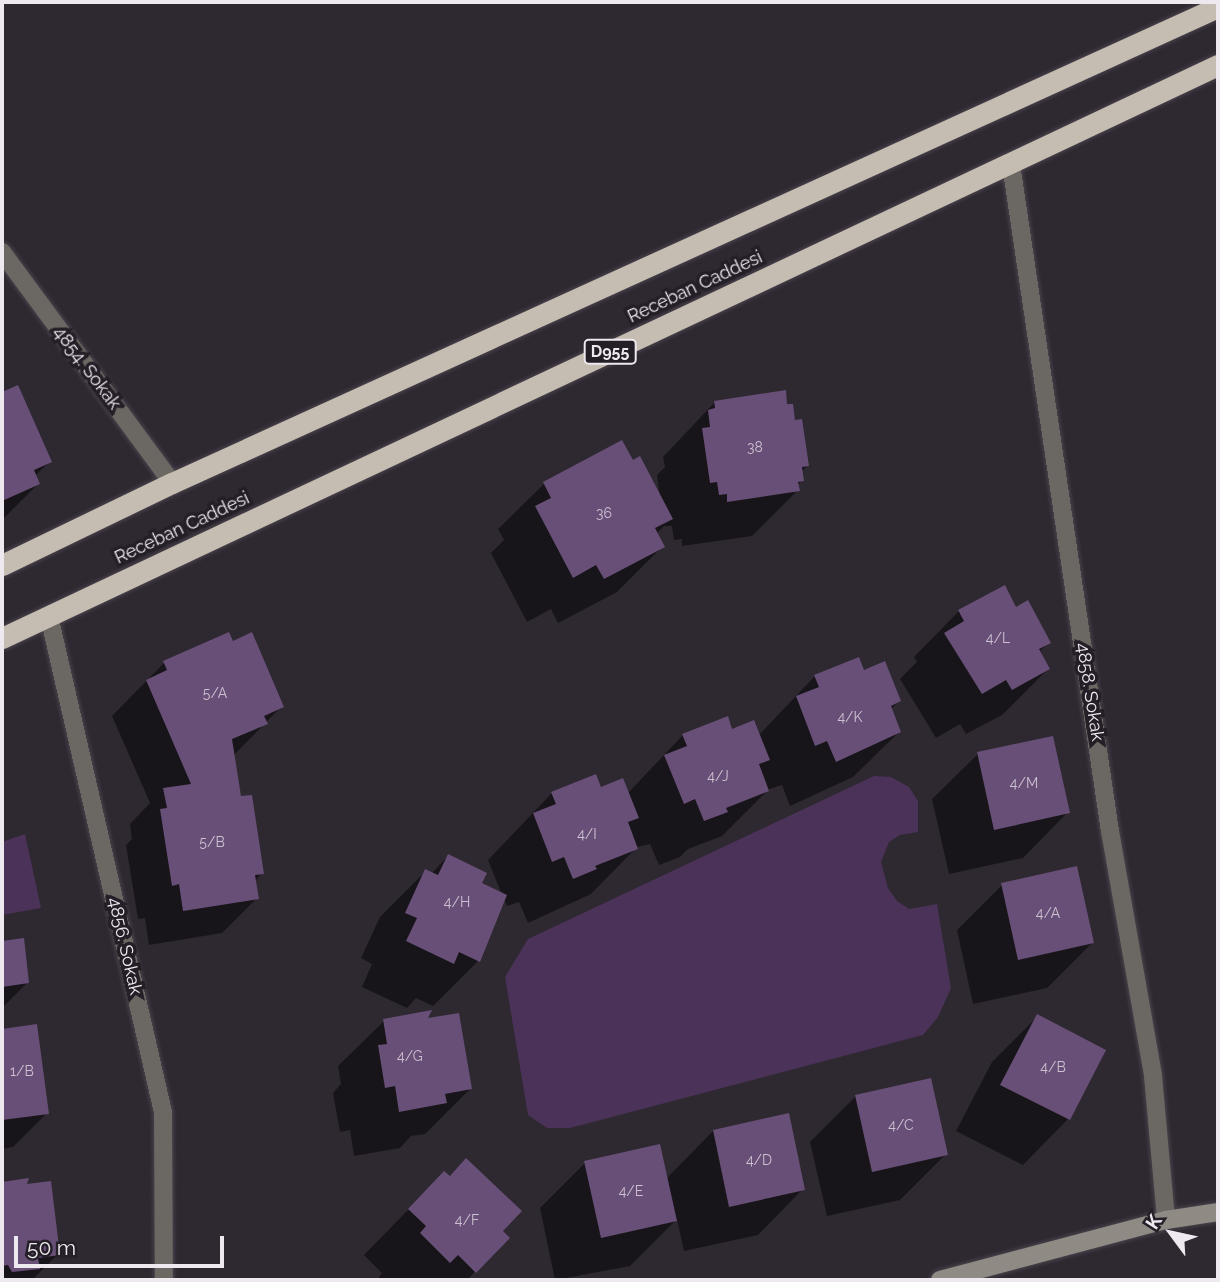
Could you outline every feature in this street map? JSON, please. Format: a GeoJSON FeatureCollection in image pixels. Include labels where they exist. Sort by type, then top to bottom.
{"type":"FeatureCollection","features":[{"type":"Feature","properties":{"kind":"highway"},"geometry":{"type":"LineString","coordinates":[[2,565],[172,483],[1218,7]]}},
{"type":"Feature","properties":{"kind":"highway","name":"Receban Caddesi"},"geometry":{"type":"LineString","coordinates":[[2,638],[1218,65]]}},
{"type":"Feature","properties":{"kind":"street","name":"4858. Sokak"},"geometry":{"type":"LineString","coordinates":[[1010,164],[1110,831],[1153,1076],[1166,1220]]}},
{"type":"Feature","properties":{"kind":"street","name":"4854. Sokak"},"geometry":{"type":"LineString","coordinates":[[2,253],[172,483]]}},
{"type":"Feature","properties":{"kind":"street","name":"4856. Sokak"},"geometry":{"type":"LineString","coordinates":[[49,616],[163,1112],[164,1280]]}},
{"type":"Feature","properties":{"kind":"street"},"geometry":{"type":"LineString","coordinates":[[940,1280],[1166,1220],[1218,1212]]}},
{"type":"Feature","properties":{"kind":"shaded area"},"geometry":{"type":"Polygon","coordinates":[[[874,776],[891,777],[909,787],[918,801],[918,832],[900,835],[889,842],[881,862],[888,888],[897,901],[909,909],[937,904],[951,988],[938,1017],[923,1035],[570,1128],[547,1128],[528,1115],[505,977],[528,939],[874,776]]]}},
{"type":"Feature","properties":{"kind":"shaded area"},"geometry":{"type":"Polygon","coordinates":[[[25,834],[41,908],[2,915],[2,842],[25,834]]]}},
{"type":"Feature","properties":{"kind":"building"},"geometry":{"type":"Polygon","coordinates":[[[18,385],[52,462],[34,470],[40,484],[2,501],[2,392],[18,385]]]}},
{"type":"Feature","properties":{"kind":"building"},"geometry":{"type":"Polygon","coordinates":[[[786,390],[787,404],[793,404],[795,420],[802,419],[809,466],[802,467],[804,481],[798,482],[800,491],[727,502],[727,494],[719,495],[717,482],[710,483],[702,428],[710,427],[708,410],[715,408],[714,401],[786,390]]]}},
{"type":"Feature","properties":{"kind":"building"},"geometry":{"type":"Polygon","coordinates":[[[622,440],[633,460],[640,456],[673,519],[655,528],[665,547],[604,579],[596,565],[573,578],[535,506],[551,498],[543,482],[622,440]]]}},
{"type":"Feature","properties":{"kind":"building"},"geometry":{"type":"Polygon","coordinates":[[[1005,585],[1016,607],[1028,600],[1051,643],[1039,649],[1050,669],[1012,690],[1006,680],[982,694],[944,633],[964,621],[958,610],[1005,585]]]}},
{"type":"Feature","properties":{"kind":"building"},"geometry":{"type":"Polygon","coordinates":[[[229,632],[233,641],[252,632],[284,707],[264,716],[268,724],[232,739],[241,796],[252,795],[264,874],[255,875],[259,899],[183,911],[179,884],[172,886],[160,809],[167,808],[163,788],[191,784],[146,680],[167,670],[163,661],[229,632]]]}},
{"type":"Feature","properties":{"kind":"building"},"geometry":{"type":"Polygon","coordinates":[[[859,657],[864,670],[885,661],[901,701],[891,706],[901,732],[836,762],[827,741],[815,746],[796,696],[819,687],[814,675],[859,657]]]}},
{"type":"Feature","properties":{"kind":"building"},"geometry":{"type":"Polygon","coordinates":[[[728,716],[732,729],[754,720],[770,760],[759,764],[769,791],[726,808],[728,812],[704,821],[695,799],[684,804],[664,755],[687,746],[682,734],[728,716]]]}},
{"type":"Feature","properties":{"kind":"building"},"geometry":{"type":"Polygon","coordinates":[[[1053,736],[1070,813],[994,830],[977,752],[1053,736]]]}},
{"type":"Feature","properties":{"kind":"building"},"geometry":{"type":"Polygon","coordinates":[[[596,774],[601,787],[623,778],[639,818],[628,822],[638,849],[595,866],[597,869],[573,879],[564,857],[552,862],[533,813],[556,804],[551,792],[596,774]]]}},
{"type":"Feature","properties":{"kind":"building"},"geometry":{"type":"Polygon","coordinates":[[[448,854],[487,873],[482,883],[507,895],[480,962],[459,952],[454,964],[406,941],[417,918],[405,913],[425,869],[438,875],[448,854]]]}},
{"type":"Feature","properties":{"kind":"building"},"geometry":{"type":"Polygon","coordinates":[[[1077,866],[1094,943],[1018,960],[1001,883],[1077,866]]]}},
{"type":"Feature","properties":{"kind":"building"},"geometry":{"type":"Polygon","coordinates":[[[24,938],[29,983],[2,987],[2,941],[24,938]]]}},
{"type":"Feature","properties":{"kind":"building"},"geometry":{"type":"Polygon","coordinates":[[[432,1010],[428,1018],[459,1013],[472,1089],[445,1094],[447,1103],[399,1112],[395,1086],[385,1088],[378,1045],[387,1044],[383,1019],[432,1010]]]}},
{"type":"Feature","properties":{"kind":"building"},"geometry":{"type":"Polygon","coordinates":[[[1037,1014],[1106,1050],[1070,1120],[1000,1085],[1037,1014]]]}},
{"type":"Feature","properties":{"kind":"building"},"geometry":{"type":"Polygon","coordinates":[[[37,1024],[49,1114],[2,1120],[2,1029],[37,1024]]]}},
{"type":"Feature","properties":{"kind":"building"},"geometry":{"type":"Polygon","coordinates":[[[931,1078],[948,1155],[872,1172],[855,1095],[931,1078]]]}},
{"type":"Feature","properties":{"kind":"building"},"geometry":{"type":"Polygon","coordinates":[[[789,1113],[805,1190],[729,1207],[713,1130],[789,1113]]]}},
{"type":"Feature","properties":{"kind":"building"},"geometry":{"type":"Polygon","coordinates":[[[660,1144],[677,1221],[601,1238],[584,1161],[660,1144]]]}},
{"type":"Feature","properties":{"kind":"building"},"geometry":{"type":"Polygon","coordinates":[[[466,1158],[522,1211],[503,1231],[510,1238],[476,1273],[458,1255],[450,1263],[420,1233],[426,1226],[408,1209],[444,1171],[450,1176],[466,1158]]]}},
{"type":"Feature","properties":{"kind":"building"},"geometry":{"type":"Polygon","coordinates":[[[29,1178],[27,1184],[51,1181],[60,1255],[38,1258],[40,1269],[12,1272],[8,1265],[2,1266],[2,1182],[29,1178]]]}}]}
